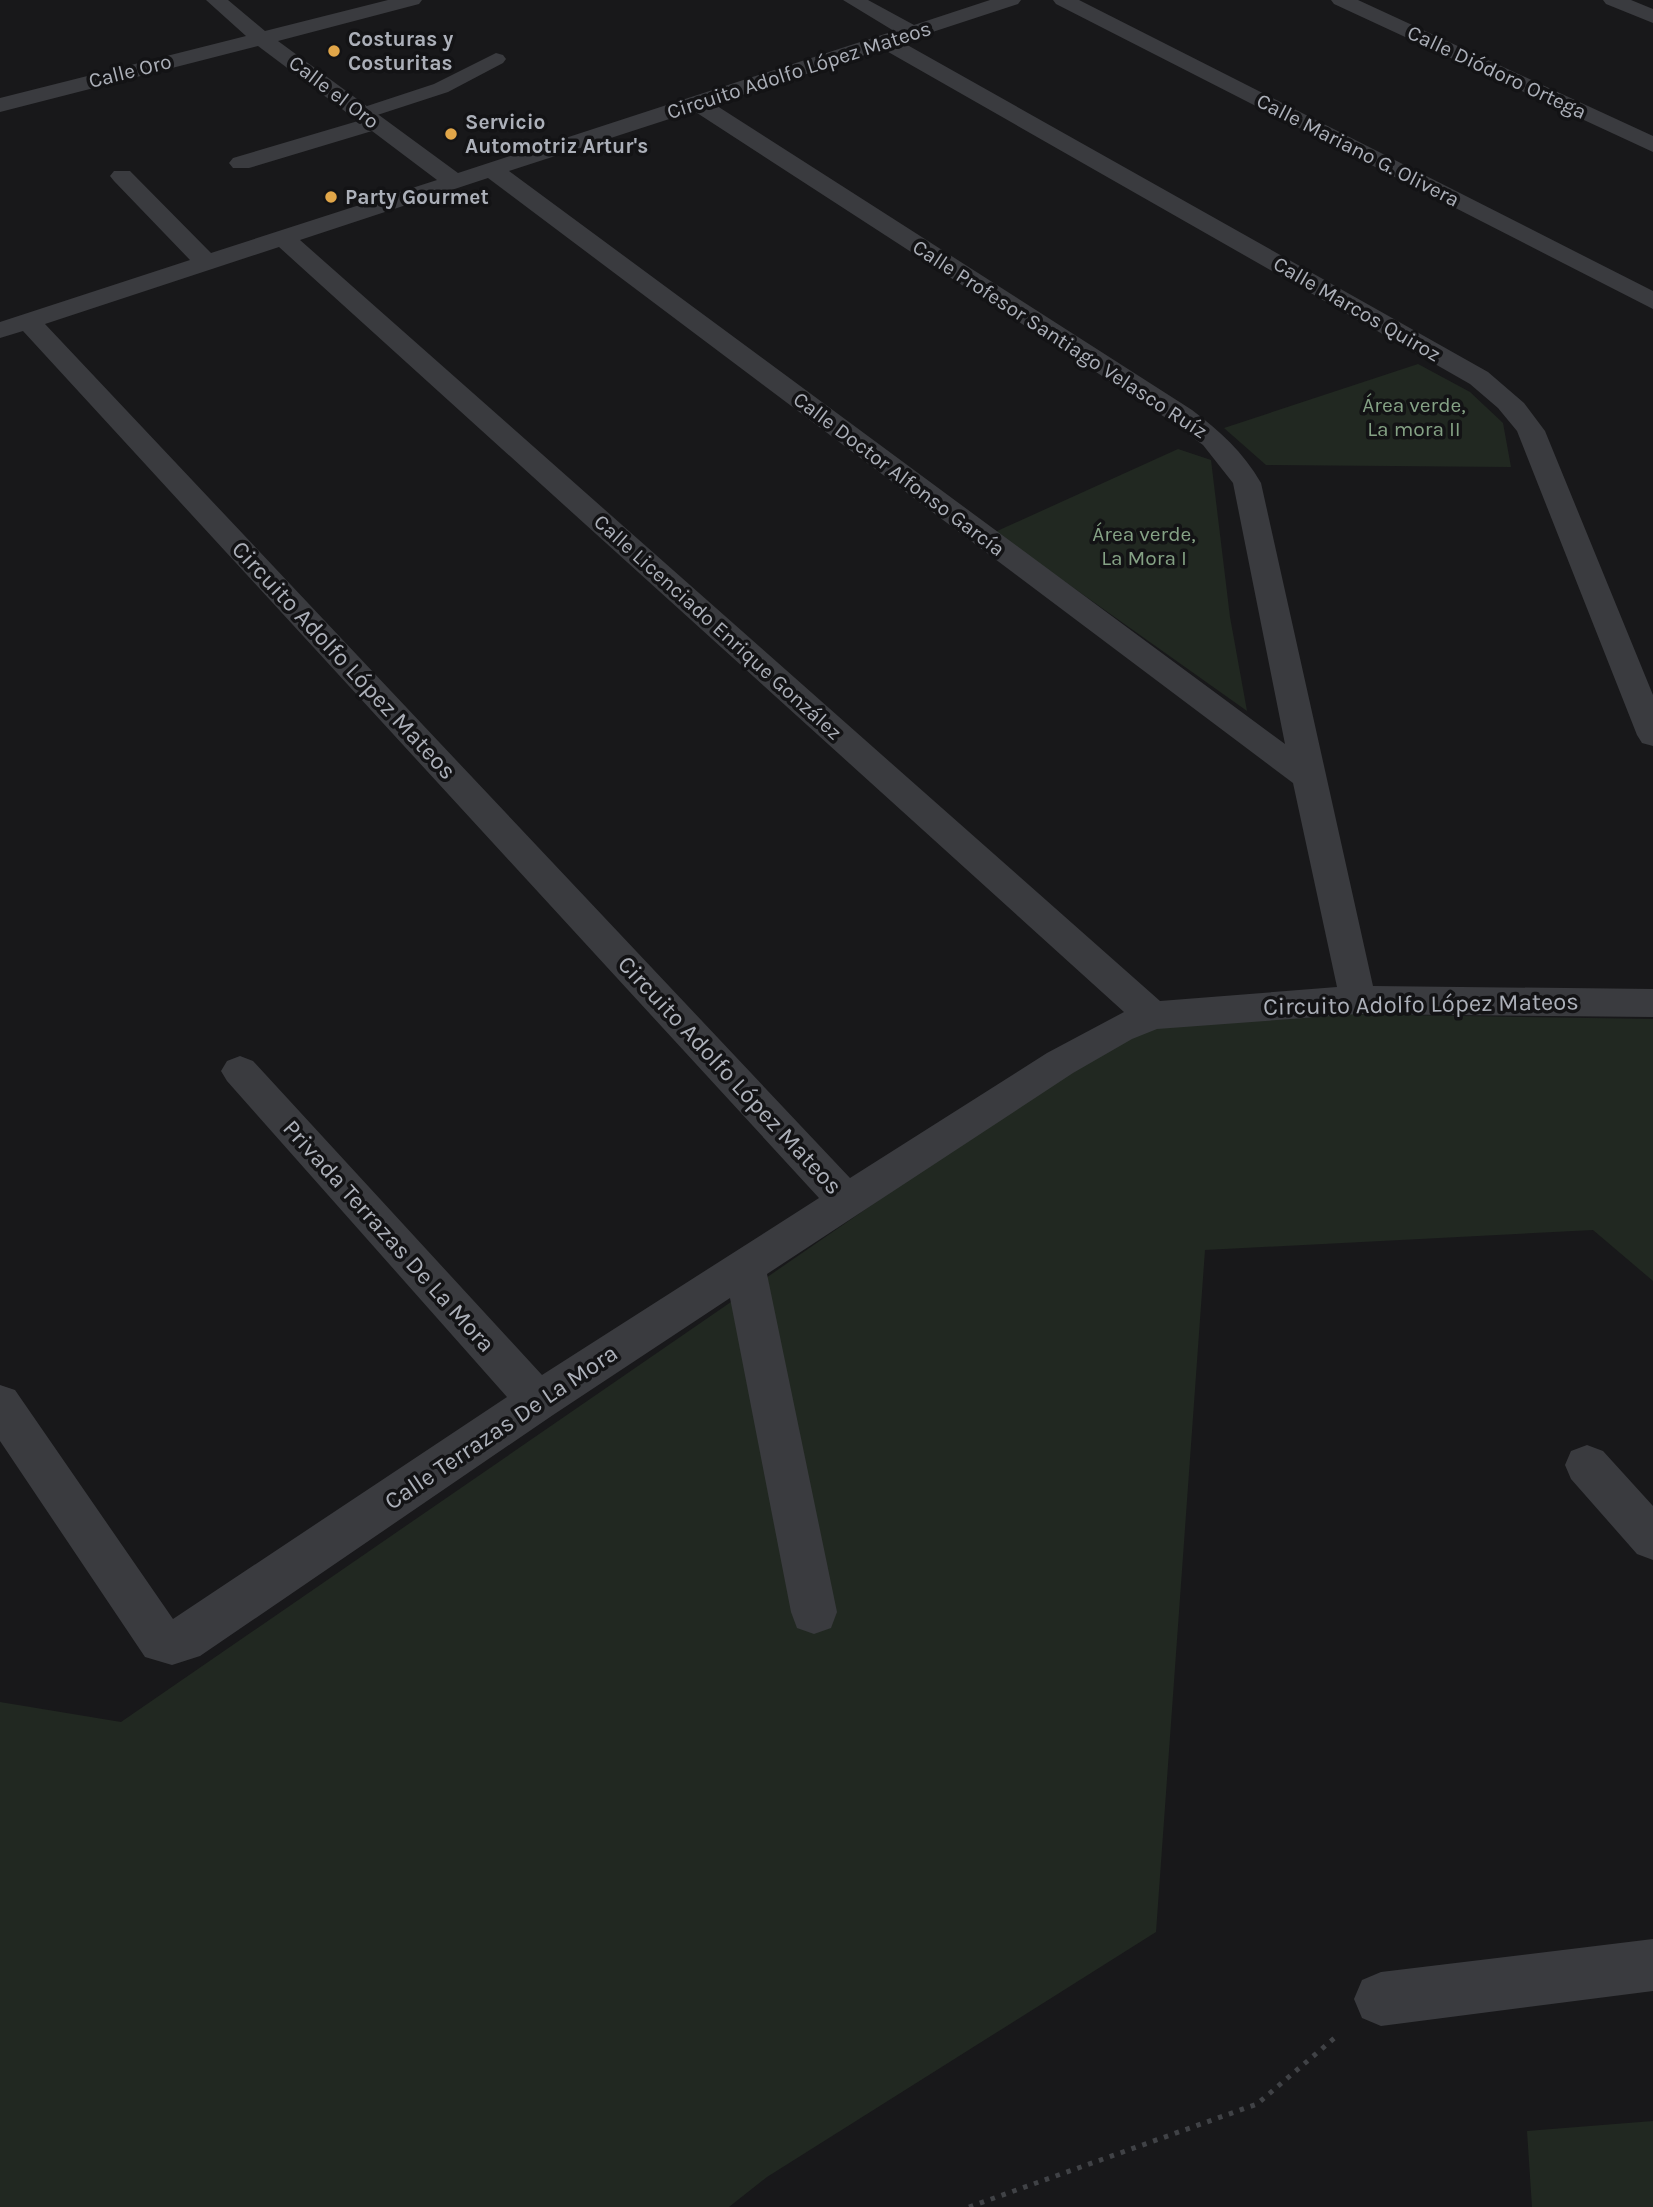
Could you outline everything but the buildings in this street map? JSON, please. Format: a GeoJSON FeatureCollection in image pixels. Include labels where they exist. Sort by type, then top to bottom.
{"type":"FeatureCollection","features":[{"type":"Feature","properties":{"kind":"street","name":"Calle el Oro"},"geometry":{"type":"LineString","coordinates":[[216,0],[261,38],[454,181]]}},
{"type":"Feature","properties":{"kind":"street","name":"Calle Oro"},"geometry":{"type":"LineString","coordinates":[[0,105],[412,0]]}},
{"type":"Feature","properties":{"kind":"street"},"geometry":{"type":"LineString","coordinates":[[853,0],[913,33]]}},
{"type":"Feature","properties":{"kind":"street","name":"Circuito Adolfo López Mateos"},"geometry":{"type":"LineString","coordinates":[[1012,0],[14,326],[847,1201],[1060,1063],[1119,1029],[1153,1016],[1214,1008],[1359,1000],[1653,1003]]}},
{"type":"Feature","properties":{"kind":"street","name":"Calle Mariano G. Olivera"},"geometry":{"type":"LineString","coordinates":[[1063,0],[1653,301]]}},
{"type":"Feature","properties":{"kind":"street","name":"Calle Diódoro Ortega"},"geometry":{"type":"LineString","coordinates":[[1341,0],[1653,145]]}},
{"type":"Feature","properties":{"kind":"street"},"geometry":{"type":"LineString","coordinates":[[1613,0],[1653,17]]}},
{"type":"Feature","properties":{"kind":"street","name":"Calle Marcos Quiroz"},"geometry":{"type":"LineString","coordinates":[[886,42],[1467,371],[1503,396],[1520,412],[1531,431],[1653,734]]}},
{"type":"Feature","properties":{"kind":"street","name":"Calle Profesor Santiago Velasco Ruíz"},"geometry":{"type":"LineString","coordinates":[[697,103],[1134,384],[1193,424],[1238,465],[1247,483],[1308,778],[1359,1000]]}},
{"type":"Feature","properties":{"kind":"street"},"geometry":{"type":"LineString","coordinates":[[241,163],[368,118]]}},
{"type":"Feature","properties":{"kind":"street","name":"Calle Doctor Alfonso García"},"geometry":{"type":"LineString","coordinates":[[491,169],[1308,778]]}},
{"type":"Feature","properties":{"kind":"street"},"geometry":{"type":"LineString","coordinates":[[122,176],[206,262]]}},
{"type":"Feature","properties":{"kind":"street","name":"Calle Licenciado Enrique González"},"geometry":{"type":"LineString","coordinates":[[283,238],[1153,1016]]}},
{"type":"Feature","properties":{"kind":"street","name":"Privada Terrazas De La Mora"},"geometry":{"type":"LineString","coordinates":[[240,1071],[538,1401]]}},
{"type":"Feature","properties":{"kind":"street","name":"Calle Terrazas De La Mora"},"geometry":{"type":"LineString","coordinates":[[0,1404],[156,1635],[161,1641],[171,1644],[183,1640],[538,1401],[847,1201]]}},
{"type":"Feature","properties":{"kind":"street"},"geometry":{"type":"LineString","coordinates":[[745,1266],[814,1612]]}},
{"type":"Feature","properties":{"kind":"street"},"geometry":{"type":"LineString","coordinates":[[1587,1465],[1653,1539]]}},
{"type":"Feature","properties":{"kind":"street"},"geometry":{"type":"LineString","coordinates":[[1381,1999],[1653,1965]]}},
{"type":"Feature","properties":{"kind":"lane"},"geometry":{"type":"LineString","coordinates":[[368,118],[441,88],[496,60]]}},
{"type":"Feature","properties":{"kind":"path"},"geometry":{"type":"LineString","coordinates":[[969,2207],[1257,2104],[1381,1999]]}},
{"type":"Feature","properties":{"kind":"green space","name":"Área verde, La mora II"},"geometry":{"type":"Polygon","coordinates":[[[1418,364],[1470,392],[1503,423],[1511,467],[1266,465],[1224,428],[1418,364]]]}},
{"type":"Feature","properties":{"kind":"green space","name":"Área verde, La Mora I"},"geometry":{"type":"Polygon","coordinates":[[[1178,449],[1211,460],[1230,617],[1247,711],[995,532],[1178,449]]]}},
{"type":"Feature","properties":{"kind":"green space"},"geometry":{"type":"Polygon","coordinates":[[[1341,1014],[1653,1019],[1653,1281],[1593,1230],[1205,1250],[1156,1932],[767,2177],[729,2207],[0,2207],[0,1702],[121,1722],[1126,1030],[1341,1014]]]}},
{"type":"Feature","properties":{"kind":"green space"},"geometry":{"type":"Polygon","coordinates":[[[1653,2121],[1653,2207],[1532,2207],[1527,2131],[1653,2121]]]}},
{"type":"Feature","properties":{"kind":"place","name":"Costuras y Costuritas"},"geometry":{"type":"Point","coordinates":[334,51]}},
{"type":"Feature","properties":{"kind":"place","name":"Servicio Automotriz Artur's"},"geometry":{"type":"Point","coordinates":[451,134]}},
{"type":"Feature","properties":{"kind":"place","name":"Party Gourmet"},"geometry":{"type":"Point","coordinates":[331,197]}}]}
